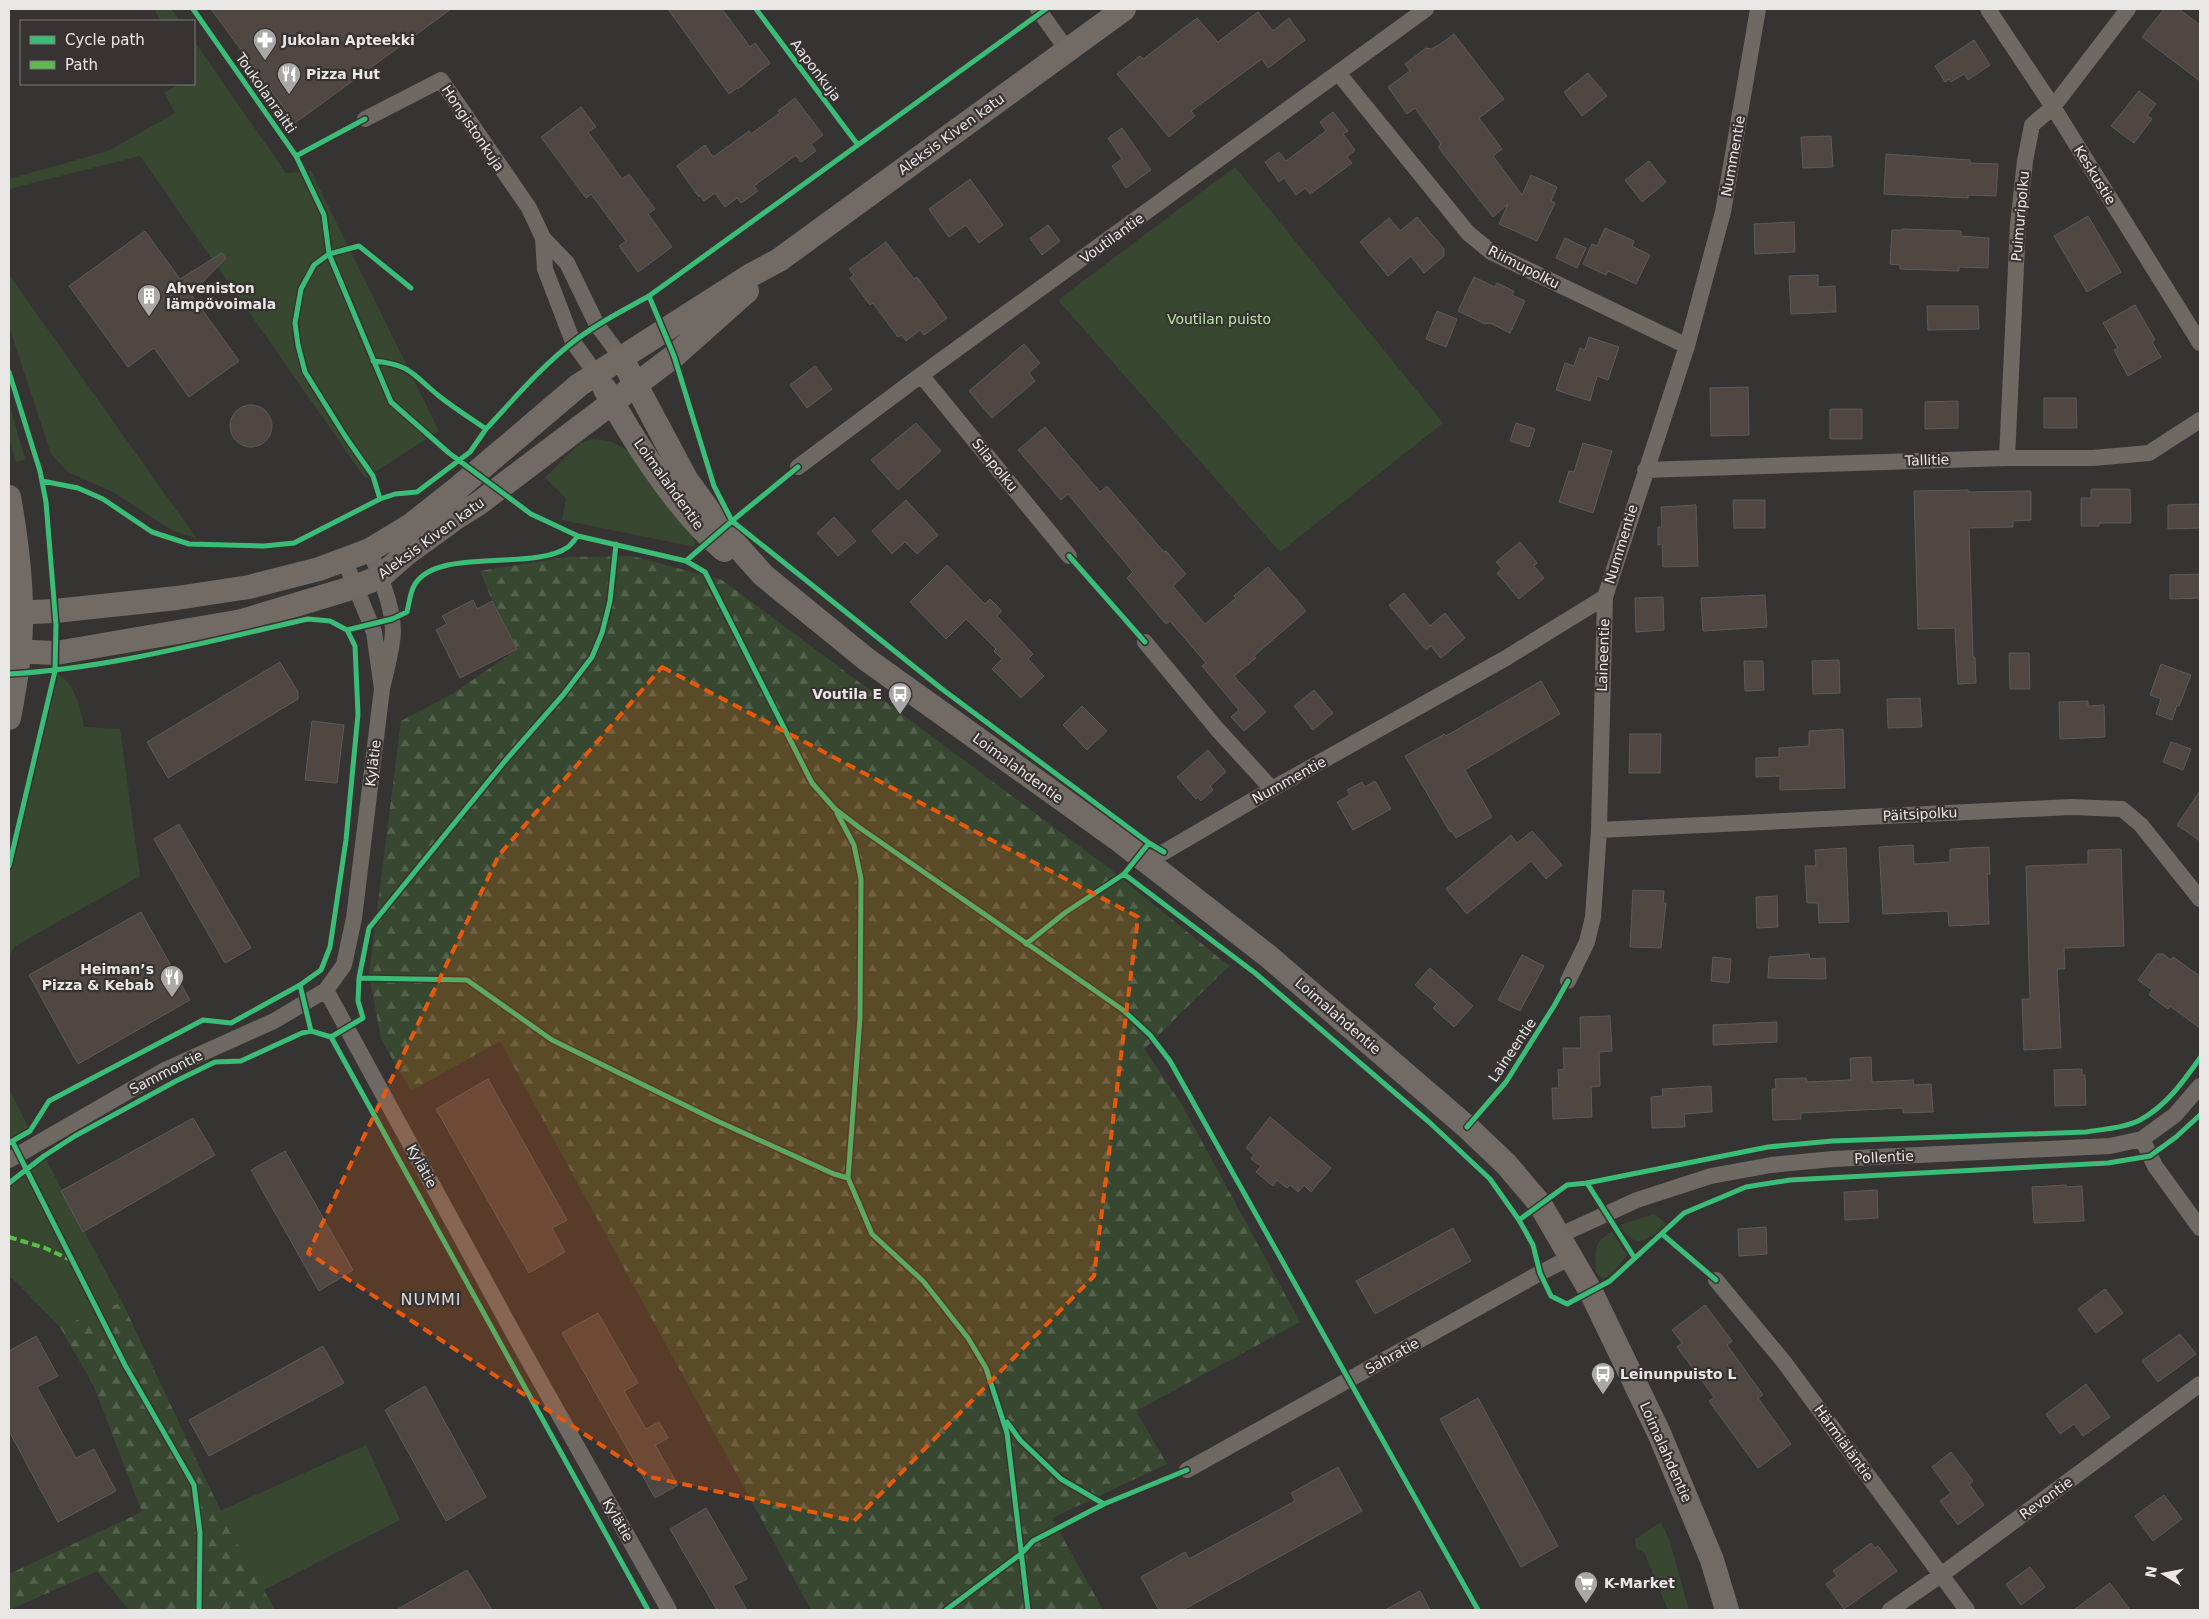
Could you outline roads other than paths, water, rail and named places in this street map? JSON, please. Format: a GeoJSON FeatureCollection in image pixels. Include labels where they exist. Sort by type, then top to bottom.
{"type":"FeatureCollection","features":[{"type":"Feature","properties":{"kind":"main road","name":"Aleksis Kiven katu"},"geometry":{"type":"LineString","coordinates":[[14,652],[56,653],[242,621],[355,588],[380,577],[406,554],[478,504],[636,385],[702,332],[779,260],[1124,9]]}},
{"type":"Feature","properties":{"kind":"main road","name":"Aleksis Kiven katu"},"geometry":{"type":"LineString","coordinates":[[15,613],[177,598],[249,587],[319,568],[370,550],[411,525],[458,488],[579,385],[751,275],[779,260]]}},
{"type":"Feature","properties":{"kind":"main road","name":"Loimalahdentie"},"geometry":{"type":"LineString","coordinates":[[621,357],[674,457],[704,505],[763,575]]}},
{"type":"Feature","properties":{"kind":"main road","name":"Loimalahdentie"},"geometry":{"type":"LineString","coordinates":[[596,374],[644,452],[692,520],[724,550],[763,575],[866,659],[1147,862],[1268,956],[1467,1127],[1506,1164],[1534,1197],[1592,1292],[1659,1433],[1712,1560],[1727,1610]]}},
{"type":"Feature","properties":{"kind":"main road"},"geometry":{"type":"LineString","coordinates":[[9,497],[15,534],[14,652],[9,718]]}},
{"type":"Feature","properties":{"kind":"street"},"geometry":{"type":"LineString","coordinates":[[1038,9],[1067,50]]}},
{"type":"Feature","properties":{"kind":"street","name":"Voutilantie"},"geometry":{"type":"LineString","coordinates":[[798,468],[922,375],[1426,9]]}},
{"type":"Feature","properties":{"kind":"street","name":"Nummentie"},"geometry":{"type":"LineString","coordinates":[[1147,862],[1272,789],[1506,658],[1605,597],[1644,470],[1686,346],[1723,212],[1758,9]]}},
{"type":"Feature","properties":{"kind":"street","name":"Keskustie"},"geometry":{"type":"LineString","coordinates":[[1988,9],[2053,107],[2200,343]]}},
{"type":"Feature","properties":{"kind":"street","name":"Puimuripolku"},"geometry":{"type":"LineString","coordinates":[[2007,458],[2018,224],[2025,161],[2032,125],[2053,107],[2128,9]]}},
{"type":"Feature","properties":{"kind":"street","name":"Riimupolku"},"geometry":{"type":"LineString","coordinates":[[1339,74],[1468,233],[1491,252],[1686,346]]}},
{"type":"Feature","properties":{"kind":"street","name":"Hongistonkuja"},"geometry":{"type":"LineString","coordinates":[[365,119],[441,80],[528,208],[543,238],[567,263],[597,324],[621,357]]}},
{"type":"Feature","properties":{"kind":"street","name":"Hongistonkuja"},"geometry":{"type":"LineString","coordinates":[[543,238],[545,269],[573,342],[596,374]]}},
{"type":"Feature","properties":{"kind":"street","name":"Silapolku"},"geometry":{"type":"LineString","coordinates":[[922,375],[1068,556]]}},
{"type":"Feature","properties":{"kind":"street","name":"Tallitie"},"geometry":{"type":"LineString","coordinates":[[1644,470],[2007,458],[2093,458],[2149,453],[2200,420]]}},
{"type":"Feature","properties":{"kind":"street","name":"Kylätie"},"geometry":{"type":"LineString","coordinates":[[370,550],[389,606],[393,634],[382,689],[354,918],[344,965],[326,990],[516,1338],[669,1610]]}},
{"type":"Feature","properties":{"kind":"street","name":"Kylätie"},"geometry":{"type":"LineString","coordinates":[[344,560],[374,632],[382,689]]}},
{"type":"Feature","properties":{"kind":"street","name":"Laineentie"},"geometry":{"type":"LineString","coordinates":[[1568,981],[1587,942],[1593,917],[1599,830],[1605,597]]}},
{"type":"Feature","properties":{"kind":"street"},"geometry":{"type":"LineString","coordinates":[[1145,642],[1216,729],[1272,789]]}},
{"type":"Feature","properties":{"kind":"street","name":"Päitsipolku"},"geometry":{"type":"LineString","coordinates":[[1599,830],[2071,807],[2122,809],[2142,825],[2200,899]]}},
{"type":"Feature","properties":{"kind":"street","name":"Sammontie"},"geometry":{"type":"LineString","coordinates":[[9,1160],[165,1070],[274,1021],[326,990]]}},
{"type":"Feature","properties":{"kind":"street","name":"Pollentie"},"geometry":{"type":"LineString","coordinates":[[1558,1236],[1646,1197],[1711,1176],[1771,1165],[1833,1159],[2110,1146],[2142,1139],[2175,1115],[2200,1086]]}},
{"type":"Feature","properties":{"kind":"street"},"geometry":{"type":"LineString","coordinates":[[2142,1139],[2155,1166],[2200,1228]]}},
{"type":"Feature","properties":{"kind":"street","name":"Sahratie"},"geometry":{"type":"LineString","coordinates":[[1187,1470],[1540,1272],[1571,1257]]}},
{"type":"Feature","properties":{"kind":"street","name":"Härmiäläntie"},"geometry":{"type":"LineString","coordinates":[[1716,1280],[1784,1362],[1967,1610]]}},
{"type":"Feature","properties":{"kind":"street","name":"Revontie"},"geometry":{"type":"LineString","coordinates":[[1890,1610],[1941,1575],[2200,1384]]}},
{"type":"Feature","properties":{"kind":"place","name":"Jukolan Apteekki"},"geometry":{"type":"Point","coordinates":[265,61]}},
{"type":"Feature","properties":{"kind":"place","name":"Pizza Hut"},"geometry":{"type":"Point","coordinates":[289,95]}},
{"type":"Feature","properties":{"kind":"place","name":"Ahveniston lämpövoimala"},"geometry":{"type":"Point","coordinates":[149,317]}},
{"type":"Feature","properties":{"kind":"place","name":"Voutila E"},"geometry":{"type":"Point","coordinates":[900,715]}},
{"type":"Feature","properties":{"kind":"place","name":"Heiman’s Pizza & Kebab"},"geometry":{"type":"Point","coordinates":[172,998]}},
{"type":"Feature","properties":{"kind":"place","name":"Leinunpuisto L"},"geometry":{"type":"Point","coordinates":[1603,1395]}},
{"type":"Feature","properties":{"kind":"place","name":"K-Market"},"geometry":{"type":"Point","coordinates":[1586,1604]}},
{"type":"Feature","properties":{"kind":"district","name":"NUMMI"},"geometry":{"type":"Point","coordinates":[431,1299]}},
{"type":"Feature","properties":{"kind":"park label","name":"Voutilan puisto"},"geometry":{"type":"Point","coordinates":[1219,319]}}]}
